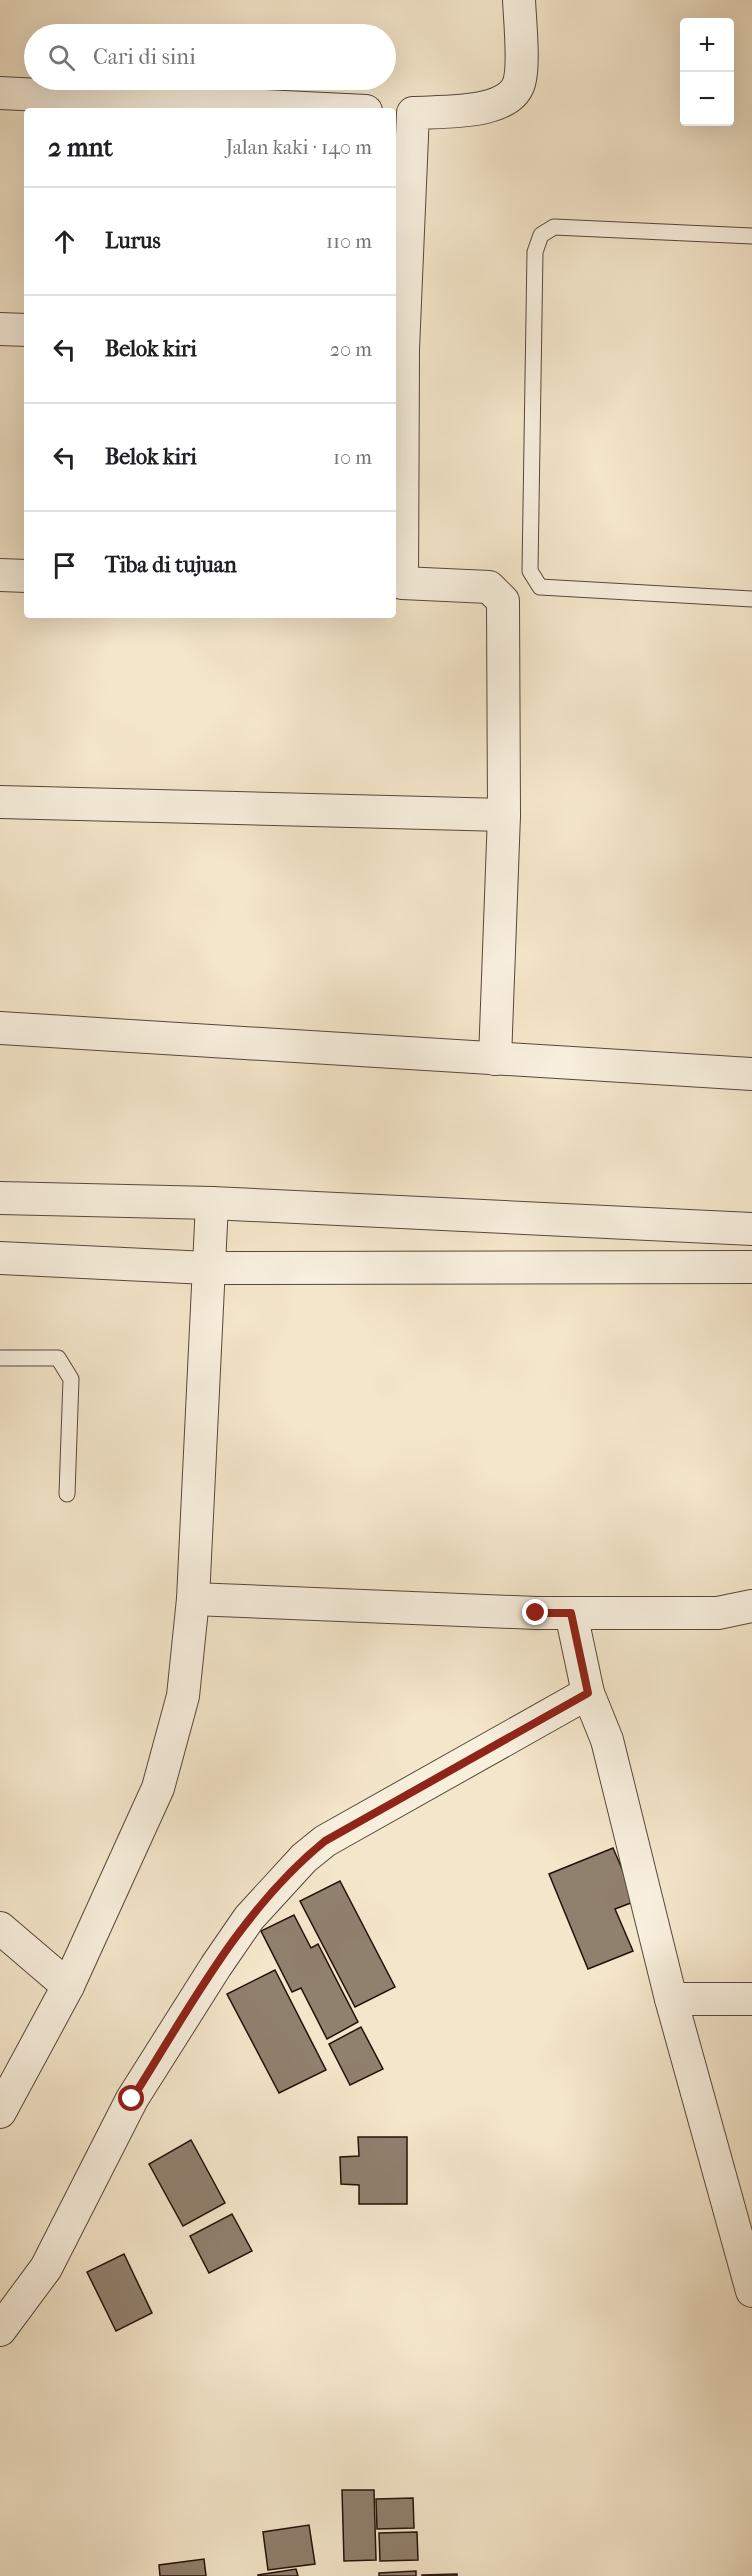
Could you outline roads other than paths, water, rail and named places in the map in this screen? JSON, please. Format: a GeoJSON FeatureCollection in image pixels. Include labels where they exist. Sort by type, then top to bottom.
{"type":"FeatureCollection","features":[{"type":"Feature","properties":{"kind":"street"},"geometry":{"type":"LineString","coordinates":[[495,1059],[504,815],[503,601],[489,587],[398,583],[398,348],[403,113],[491,107],[506,101],[520,80],[519,0]]}},
{"type":"Feature","properties":{"kind":"street"},"geometry":{"type":"LineString","coordinates":[[0,93],[305,108]]}},
{"type":"Feature","properties":{"kind":"street"},"geometry":{"type":"LineString","coordinates":[[0,329],[24,330]]}},
{"type":"Feature","properties":{"kind":"street"},"geometry":{"type":"LineString","coordinates":[[0,575],[24,576]]}},
{"type":"Feature","properties":{"kind":"street"},"geometry":{"type":"LineString","coordinates":[[0,802],[504,815]]}},
{"type":"Feature","properties":{"kind":"street"},"geometry":{"type":"LineString","coordinates":[[0,1028],[752,1074]]}},
{"type":"Feature","properties":{"kind":"street"},"geometry":{"type":"LineString","coordinates":[[0,1198],[212,1203],[752,1229]]}},
{"type":"Feature","properties":{"kind":"street"},"geometry":{"type":"LineString","coordinates":[[0,2112],[68,1986],[158,1788],[183,1696],[193,1599],[207,1268],[212,1203]]}},
{"type":"Feature","properties":{"kind":"street"},"geometry":{"type":"LineString","coordinates":[[0,1258],[207,1268],[752,1267]]}},
{"type":"Feature","properties":{"kind":"street"},"geometry":{"type":"LineString","coordinates":[[193,1599],[571,1613],[718,1613],[752,1606]]}},
{"type":"Feature","properties":{"kind":"street"},"geometry":{"type":"LineString","coordinates":[[571,1613],[588,1693],[607,1740],[671,1999],[752,2291]]}},
{"type":"Feature","properties":{"kind":"street"},"geometry":{"type":"LineString","coordinates":[[0,2330],[46,2268],[132,2099],[216,1966],[249,1918],[297,1866],[325,1841],[588,1693]]}},
{"type":"Feature","properties":{"kind":"street"},"geometry":{"type":"LineString","coordinates":[[0,1928],[68,1986]]}},
{"type":"Feature","properties":{"kind":"street"},"geometry":{"type":"LineString","coordinates":[[671,1999],[752,1999]]}},
{"type":"Feature","properties":{"kind":"lane"},"geometry":{"type":"LineString","coordinates":[[752,236],[554,227],[541,235],[535,252],[530,571],[540,587],[752,599]]}},
{"type":"Feature","properties":{"kind":"lane"},"geometry":{"type":"LineString","coordinates":[[0,1358],[58,1358],[71,1379],[67,1494]]}}]}
